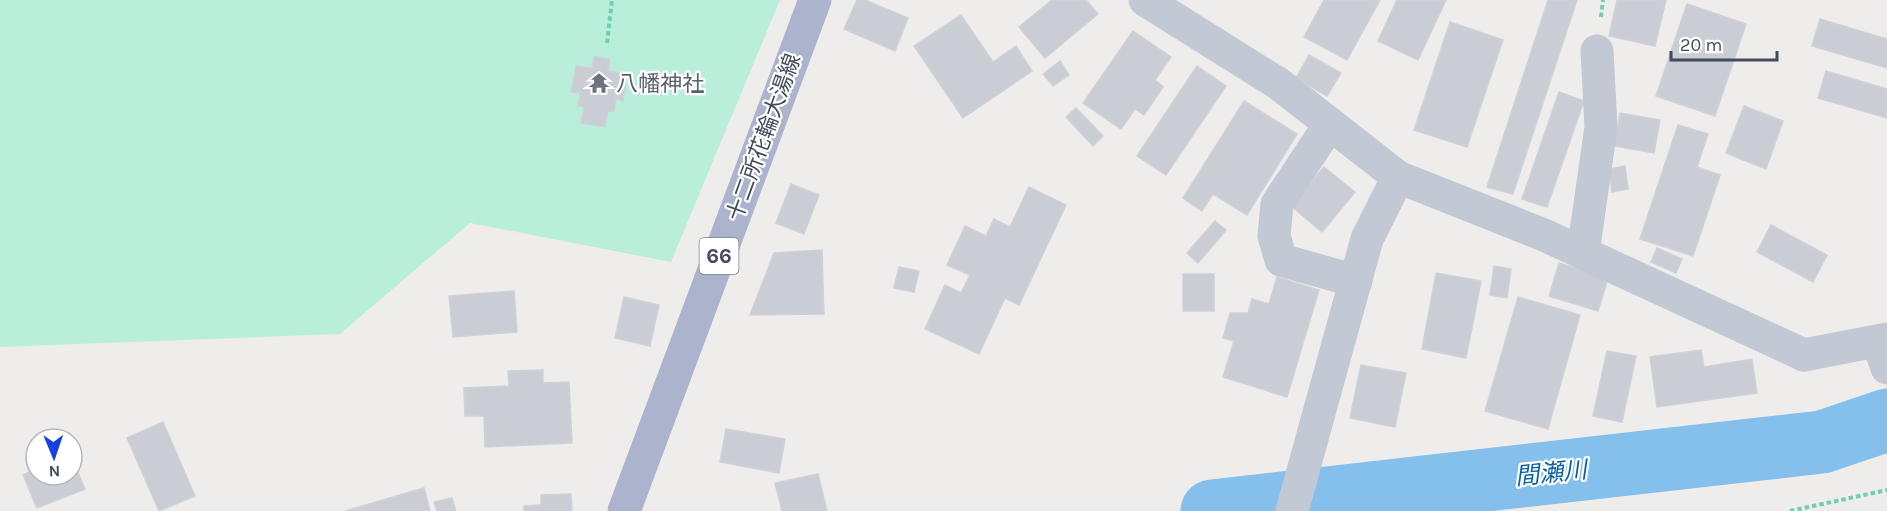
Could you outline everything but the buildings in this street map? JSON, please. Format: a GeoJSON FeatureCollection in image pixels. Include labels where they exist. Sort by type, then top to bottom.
{"type":"FeatureCollection","features":[{"type":"Feature","properties":{"kind":"main road","name":"十二所花輪大湯線"},"geometry":{"type":"LineString","coordinates":[[624,511],[815,0]]}},
{"type":"Feature","properties":{"kind":"street"},"geometry":{"type":"LineString","coordinates":[[1145,0],[1279,84],[1398,177],[1544,235],[1804,355],[1885,354]]}},
{"type":"Feature","properties":{"kind":"street"},"geometry":{"type":"LineString","coordinates":[[1583,253],[1601,127],[1597,51]]}},
{"type":"Feature","properties":{"kind":"street"},"geometry":{"type":"LineString","coordinates":[[1330,124],[1277,204],[1274,236],[1281,260],[1356,280]]}},
{"type":"Feature","properties":{"kind":"street"},"geometry":{"type":"LineString","coordinates":[[1292,511],[1367,239],[1398,177]]}},
{"type":"Feature","properties":{"kind":"path"},"geometry":{"type":"LineString","coordinates":[[607,43],[612,0]]}},
{"type":"Feature","properties":{"kind":"path"},"geometry":{"type":"LineString","coordinates":[[1790,511],[1887,490]]}},
{"type":"Feature","properties":{"kind":"green space"},"geometry":{"type":"Polygon","coordinates":[[[0,0],[780,0],[671,262],[470,223],[340,334],[0,347],[0,0]]]}},
{"type":"Feature","properties":{"kind":"waterway","name":"間瀬川"},"geometry":{"type":"LineString","coordinates":[[1212,511],[1822,442],[1887,420]]}},
{"type":"Feature","properties":{"kind":"place","name":"八幡神社"},"geometry":{"type":"Point","coordinates":[599,83]}}]}
